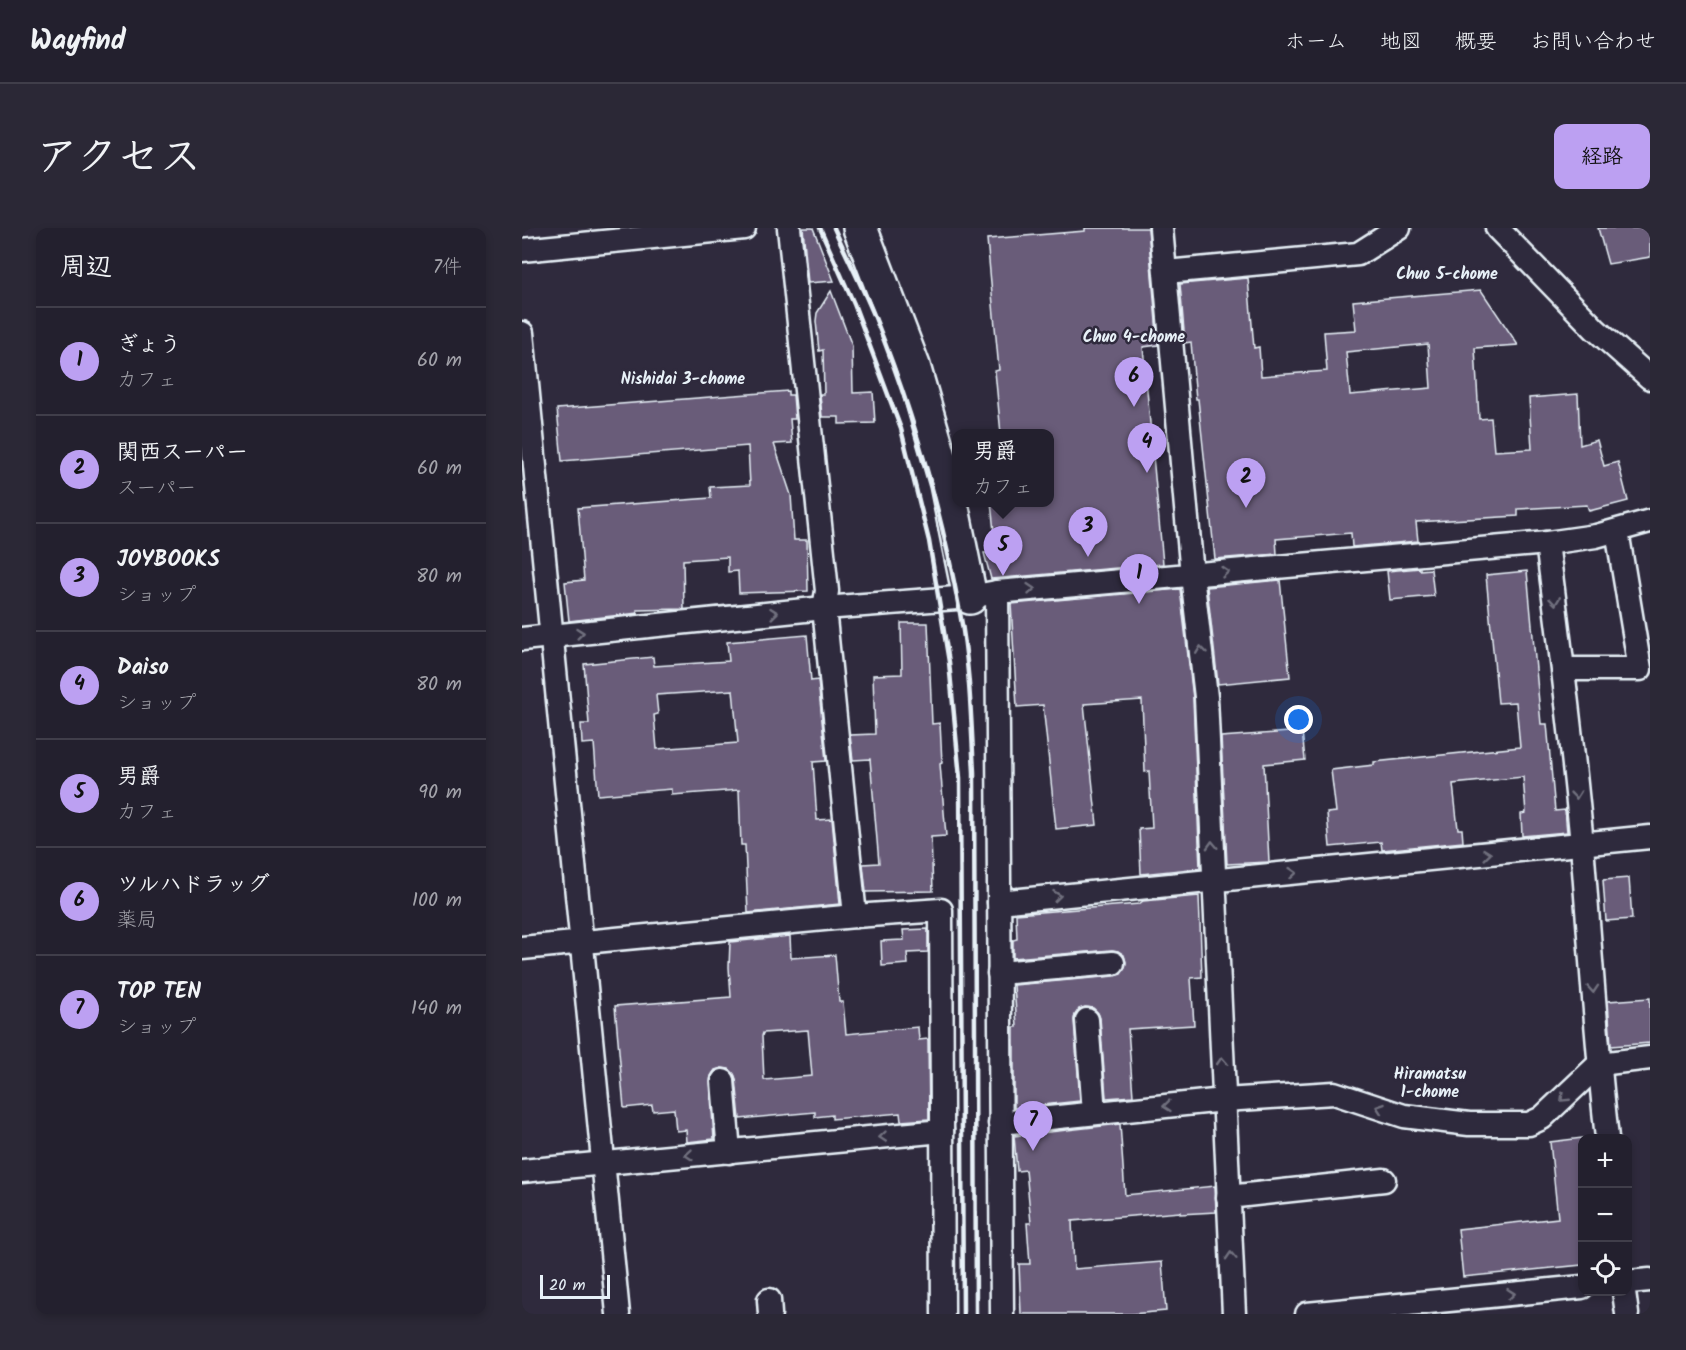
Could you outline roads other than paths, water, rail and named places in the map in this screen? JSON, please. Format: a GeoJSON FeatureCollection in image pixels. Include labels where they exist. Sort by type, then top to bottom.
{"type":"FeatureCollection","features":[{"type":"Feature","properties":{"kind":"street"},"geometry":{"type":"LineString","coordinates":[[522,250],[744,228]]}},
{"type":"Feature","properties":{"kind":"street"},"geometry":{"type":"LineString","coordinates":[[789,228],[827,591],[824,608],[855,916]]}},
{"type":"Feature","properties":{"kind":"street"},"geometry":{"type":"LineString","coordinates":[[860,228],[913,366],[952,499]]}},
{"type":"Feature","properties":{"kind":"street"},"geometry":{"type":"LineString","coordinates":[[1161,228],[1192,575],[1206,698],[1234,1314]]}},
{"type":"Feature","properties":{"kind":"street"},"geometry":{"type":"LineString","coordinates":[[1166,272],[1358,254],[1397,228]]}},
{"type":"Feature","properties":{"kind":"street"},"geometry":{"type":"LineString","coordinates":[[1497,228],[1595,328],[1650,378]]}},
{"type":"Feature","properties":{"kind":"street"},"geometry":{"type":"LineString","coordinates":[[522,333],[618,1314]]}},
{"type":"Feature","properties":{"kind":"street"},"geometry":{"type":"LineString","coordinates":[[955,507],[984,595],[999,902],[1002,1314]]}},
{"type":"Feature","properties":{"kind":"street"},"geometry":{"type":"LineString","coordinates":[[522,639],[824,608],[1547,543],[1596,536],[1650,521]]}},
{"type":"Feature","properties":{"kind":"street"},"geometry":{"type":"LineString","coordinates":[[1564,669],[1640,669],[1617,531]]}},
{"type":"Feature","properties":{"kind":"street"},"geometry":{"type":"LineString","coordinates":[[1547,543],[1564,669],[1607,1134]]}},
{"type":"Feature","properties":{"kind":"street"},"geometry":{"type":"LineString","coordinates":[[999,902],[1650,837]]}},
{"type":"Feature","properties":{"kind":"street"},"geometry":{"type":"LineString","coordinates":[[522,948],[941,910],[943,1314]]}},
{"type":"Feature","properties":{"kind":"street"},"geometry":{"type":"LineString","coordinates":[[999,973],[1113,963]]}},
{"type":"Feature","properties":{"kind":"street"},"geometry":{"type":"LineString","coordinates":[[1086,1020],[1094,1113]]}},
{"type":"Feature","properties":{"kind":"street"},"geometry":{"type":"LineString","coordinates":[[1000,1123],[1224,1100],[1334,1093],[1404,1116],[1470,1124],[1529,1124],[1542,1118],[1599,1064],[1650,1058]]}},
{"type":"Feature","properties":{"kind":"street"},"geometry":{"type":"LineString","coordinates":[[723,1081],[729,1152]]}},
{"type":"Feature","properties":{"kind":"street"},"geometry":{"type":"LineString","coordinates":[[522,1171],[942,1131]]}},
{"type":"Feature","properties":{"kind":"street"},"geometry":{"type":"LineString","coordinates":[[1228,1197],[1384,1180]]}},
{"type":"Feature","properties":{"kind":"street"},"geometry":{"type":"LineString","coordinates":[[1632,1282],[1650,1280]]}},
{"type":"Feature","properties":{"kind":"street"},"geometry":{"type":"LineString","coordinates":[[1307,1314],[1412,1309],[1578,1288]]}},
{"type":"Feature","properties":{"kind":"street"},"geometry":{"type":"LineString","coordinates":[[1625,1296],[1627,1314]]}},
{"type":"Feature","properties":{"kind":"railway"},"geometry":{"type":"LineString","coordinates":[[820,228],[854,304],[901,429],[929,541],[949,662],[960,778],[963,1314]]}},
{"type":"Feature","properties":{"kind":"railway"},"geometry":{"type":"LineString","coordinates":[[834,228],[874,315],[913,424],[935,500],[953,576],[966,652],[974,772],[976,1314]]}},
{"type":"Feature","properties":{"kind":"place","name":"ツルハドラッグ"},"geometry":{"type":"Point","coordinates":[1134,407]}},
{"type":"Feature","properties":{"kind":"place","name":"Daiso"},"geometry":{"type":"Point","coordinates":[1147,473]}},
{"type":"Feature","properties":{"kind":"place","name":"関西スーパー"},"geometry":{"type":"Point","coordinates":[1246,508]}},
{"type":"Feature","properties":{"kind":"place","name":"JOYBOOKS"},"geometry":{"type":"Point","coordinates":[1088,557]}},
{"type":"Feature","properties":{"kind":"place","name":"男爵"},"geometry":{"type":"Point","coordinates":[1003,576]}},
{"type":"Feature","properties":{"kind":"place","name":"ぎょう"},"geometry":{"type":"Point","coordinates":[1139,604]}},
{"type":"Feature","properties":{"kind":"place","name":"TOP TEN"},"geometry":{"type":"Point","coordinates":[1033,1151]}},
{"type":"Feature","properties":{"kind":"district","name":"Chuo 5-chome"},"geometry":{"type":"Point","coordinates":[1447,274]}},
{"type":"Feature","properties":{"kind":"district","name":"Chuo 4-chome"},"geometry":{"type":"Point","coordinates":[1134,337]}},
{"type":"Feature","properties":{"kind":"district","name":"Nishidai 3-chome"},"geometry":{"type":"Point","coordinates":[683,379]}},
{"type":"Feature","properties":{"kind":"district","name":"Hiramatsu 1-chome"},"geometry":{"type":"Point","coordinates":[1430,1083]}}]}
